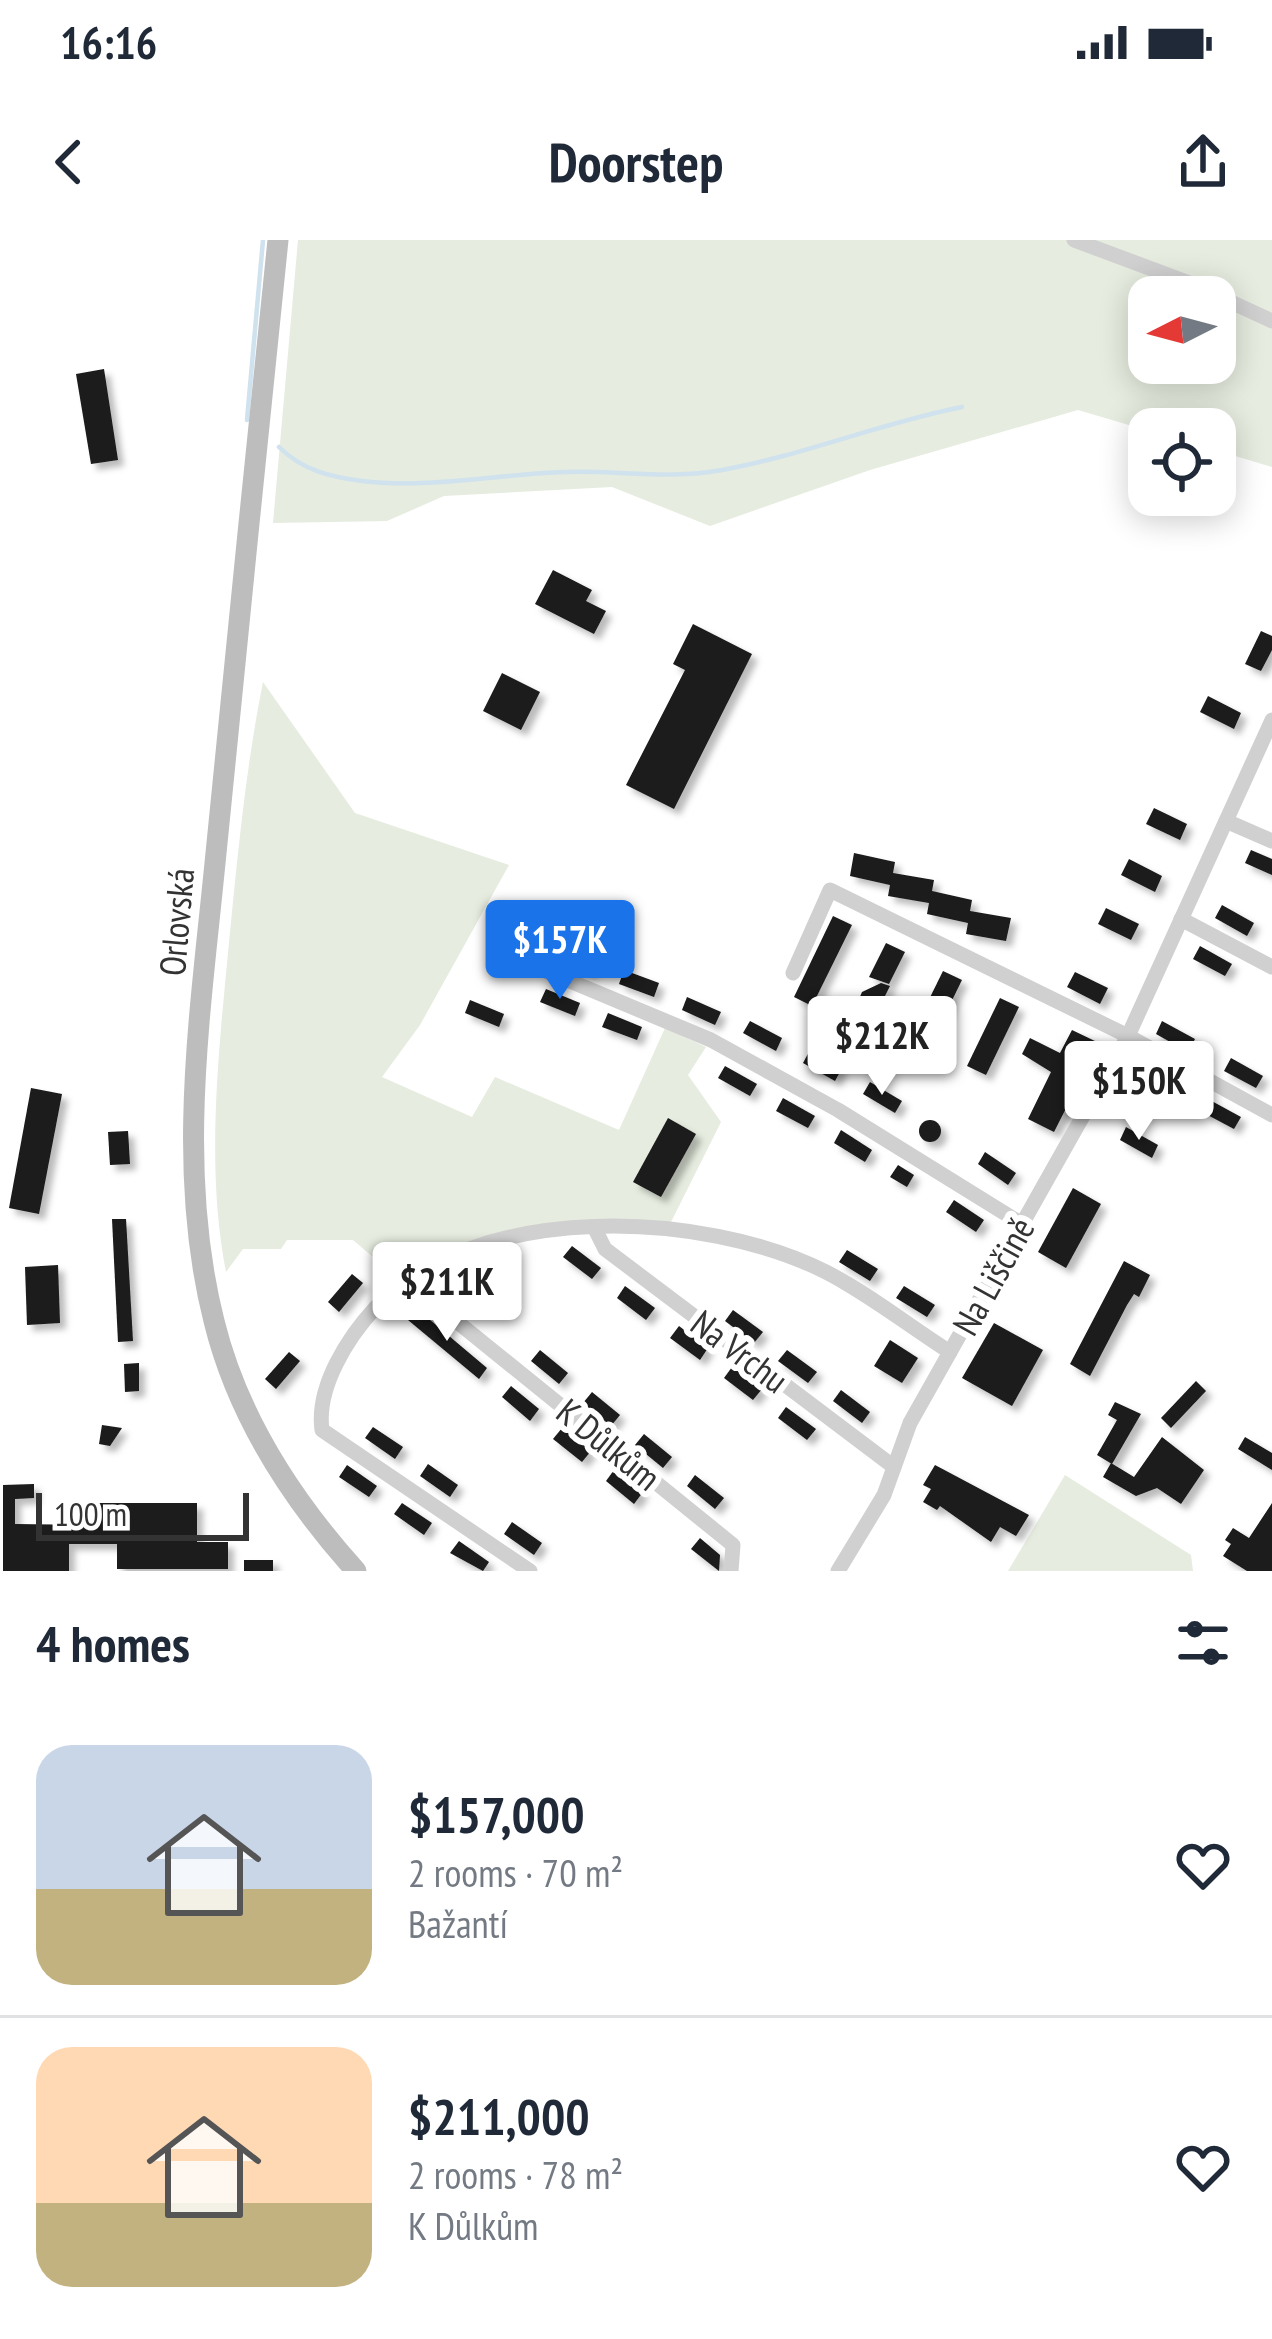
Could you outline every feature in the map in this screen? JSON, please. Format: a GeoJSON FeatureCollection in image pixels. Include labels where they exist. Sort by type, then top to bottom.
{"type":"FeatureCollection","features":[{"type":"Feature","properties":{"kind":"main road","name":"Orlovská"},"geometry":{"type":"LineString","coordinates":[[278,240],[199,1028],[191,1171],[202,1264],[228,1372],[293,1492],[356,1571]]}},
{"type":"Feature","properties":{"kind":"street"},"geometry":{"type":"LineString","coordinates":[[1074,240],[1192,284],[1272,322]]}},
{"type":"Feature","properties":{"kind":"street","name":"Na Liščině"},"geometry":{"type":"LineString","coordinates":[[838,1571],[884,1495],[910,1423],[1128,1036],[1272,720]]}},
{"type":"Feature","properties":{"kind":"street"},"geometry":{"type":"LineString","coordinates":[[1226,820],[1272,842]]}},
{"type":"Feature","properties":{"kind":"street"},"geometry":{"type":"LineString","coordinates":[[793,973],[830,890],[1270,1109]]}},
{"type":"Feature","properties":{"kind":"street"},"geometry":{"type":"LineString","coordinates":[[1181,919],[1272,968]]}},
{"type":"Feature","properties":{"kind":"street"},"geometry":{"type":"LineString","coordinates":[[510,956],[711,1040],[838,1110],[1022,1224]]}},
{"type":"Feature","properties":{"kind":"street"},"geometry":{"type":"LineString","coordinates":[[530,1571],[322,1430],[322,1407],[335,1366],[360,1324],[412,1276],[494,1239],[595,1229],[672,1230],[757,1247],[826,1272],[950,1352]]}},
{"type":"Feature","properties":{"kind":"street","name":"Na Vrchu"},"geometry":{"type":"LineString","coordinates":[[595,1229],[605,1249],[894,1467]]}},
{"type":"Feature","properties":{"kind":"street","name":"K Důlkům"},"geometry":{"type":"LineString","coordinates":[[412,1276],[424,1295],[733,1544],[731,1571]]}},
{"type":"Feature","properties":{"kind":"shaded area"},"geometry":{"type":"Polygon","coordinates":[[[298,240],[1272,240],[1272,467],[1236,456],[1236,408],[1128,408],[1128,425],[1078,410],[870,470],[710,526],[612,487],[444,496],[387,521],[273,523],[298,240]]]}},
{"type":"Feature","properties":{"kind":"shaded area"},"geometry":{"type":"Polygon","coordinates":[[[263,682],[355,813],[509,865],[420,1025],[382,1077],[472,1117],[495,1077],[619,1130],[665,1028],[706,1047],[688,1075],[721,1122],[670,1224],[599,1223],[494,1234],[429,1259],[399,1279],[353,1240],[287,1240],[281,1249],[243,1249],[226,1272],[216,1193],[218,1073],[242,817],[263,682]]]}},
{"type":"Feature","properties":{"kind":"shaded area"},"geometry":{"type":"Polygon","coordinates":[[[1065,1475],[1191,1555],[1193,1571],[1008,1571],[1065,1475]]]}},
{"type":"Feature","properties":{"kind":"building"},"geometry":{"type":"Polygon","coordinates":[[[104,369],[118,460],[91,464],[76,374],[104,369]]]}},
{"type":"Feature","properties":{"kind":"building"},"geometry":{"type":"Polygon","coordinates":[[[553,570],[592,590],[586,601],[606,611],[594,634],[535,604],[553,570]]]}},
{"type":"Feature","properties":{"kind":"building"},"geometry":{"type":"Polygon","coordinates":[[[693,624],[752,654],[674,809],[626,785],[685,670],[673,664],[693,624]]]}},
{"type":"Feature","properties":{"kind":"building"},"geometry":{"type":"Polygon","coordinates":[[[1261,631],[1272,636],[1272,650],[1261,671],[1245,664],[1261,631]]]}},
{"type":"Feature","properties":{"kind":"building"},"geometry":{"type":"Polygon","coordinates":[[[502,673],[540,692],[521,730],[483,711],[502,673]]]}},
{"type":"Feature","properties":{"kind":"building"},"geometry":{"type":"Polygon","coordinates":[[[1208,696],[1241,713],[1234,729],[1200,712],[1208,696]]]}},
{"type":"Feature","properties":{"kind":"building"},"geometry":{"type":"Polygon","coordinates":[[[1154,808],[1187,824],[1180,840],[1146,824],[1154,808]]]}},
{"type":"Feature","properties":{"kind":"building"},"geometry":{"type":"Polygon","coordinates":[[[1251,850],[1272,859],[1272,875],[1245,863],[1251,850]]]}},
{"type":"Feature","properties":{"kind":"building"},"geometry":{"type":"Polygon","coordinates":[[[854,853],[895,862],[893,873],[934,880],[932,891],[972,900],[970,911],[1011,918],[1006,941],[966,934],[968,923],[927,914],[929,903],[888,896],[890,885],[850,876],[854,853]]]}},
{"type":"Feature","properties":{"kind":"building"},"geometry":{"type":"Polygon","coordinates":[[[1129,859],[1162,876],[1155,892],[1121,875],[1129,859]]]}},
{"type":"Feature","properties":{"kind":"building"},"geometry":{"type":"Polygon","coordinates":[[[508,902],[542,916],[537,929],[503,916],[508,902]]]}},
{"type":"Feature","properties":{"kind":"building"},"geometry":{"type":"Polygon","coordinates":[[[1222,905],[1254,923],[1247,936],[1215,918],[1222,905]]]}},
{"type":"Feature","properties":{"kind":"building"},"geometry":{"type":"Polygon","coordinates":[[[1106,908],[1139,924],[1131,940],[1098,924],[1106,908]]]}},
{"type":"Feature","properties":{"kind":"building"},"geometry":{"type":"Polygon","coordinates":[[[833,916],[852,925],[812,1006],[794,997],[833,916]]]}},
{"type":"Feature","properties":{"kind":"building"},"geometry":{"type":"Polygon","coordinates":[[[886,943],[905,952],[889,984],[869,977],[886,943]]]}},
{"type":"Feature","properties":{"kind":"building"},"geometry":{"type":"Polygon","coordinates":[[[562,946],[597,959],[591,973],[557,960],[562,946]]]}},
{"type":"Feature","properties":{"kind":"building"},"geometry":{"type":"Polygon","coordinates":[[[1200,946],[1232,964],[1225,976],[1193,959],[1200,946]]]}},
{"type":"Feature","properties":{"kind":"building"},"geometry":{"type":"Polygon","coordinates":[[[624,970],[659,983],[654,997],[619,984],[624,970]]]}},
{"type":"Feature","properties":{"kind":"building"},"geometry":{"type":"Polygon","coordinates":[[[943,971],[962,980],[929,1047],[910,1038],[943,971]]]}},
{"type":"Feature","properties":{"kind":"building"},"geometry":{"type":"Polygon","coordinates":[[[1075,972],[1108,988],[1100,1004],[1067,987],[1075,972]]]}},
{"type":"Feature","properties":{"kind":"building"},"geometry":{"type":"Polygon","coordinates":[[[881,983],[890,986],[873,1020],[854,1011],[862,992],[881,983]]]}},
{"type":"Feature","properties":{"kind":"building"},"geometry":{"type":"Polygon","coordinates":[[[546,989],[580,1003],[575,1016],[540,1002],[546,989]]]}},
{"type":"Feature","properties":{"kind":"building"},"geometry":{"type":"Polygon","coordinates":[[[687,997],[721,1012],[715,1025],[682,1010],[687,997]]]}},
{"type":"Feature","properties":{"kind":"building"},"geometry":{"type":"Polygon","coordinates":[[[1000,998],[1019,1007],[986,1075],[967,1066],[1000,998]]]}},
{"type":"Feature","properties":{"kind":"building"},"geometry":{"type":"Polygon","coordinates":[[[470,1000],[504,1014],[499,1027],[465,1013],[470,1000]]]}},
{"type":"Feature","properties":{"kind":"building"},"geometry":{"type":"Polygon","coordinates":[[[608,1013],[642,1027],[637,1040],[602,1027],[608,1013]]]}},
{"type":"Feature","properties":{"kind":"building"},"geometry":{"type":"Polygon","coordinates":[[[750,1021],[782,1038],[776,1051],[743,1033],[750,1021]]]}},
{"type":"Feature","properties":{"kind":"building"},"geometry":{"type":"Polygon","coordinates":[[[1162,1021],[1195,1039],[1188,1052],[1156,1034],[1162,1021]]]}},
{"type":"Feature","properties":{"kind":"building"},"geometry":{"type":"Polygon","coordinates":[[[1072,1030],[1099,1043],[1054,1132],[1028,1119],[1051,1072],[1022,1054],[1030,1038],[1060,1053],[1072,1030]]]}},
{"type":"Feature","properties":{"kind":"building"},"geometry":{"type":"Polygon","coordinates":[[[810,1050],[842,1068],[835,1081],[803,1063],[810,1050]]]}},
{"type":"Feature","properties":{"kind":"building"},"geometry":{"type":"Polygon","coordinates":[[[1231,1058],[1263,1076],[1256,1088],[1224,1071],[1231,1058]]]}},
{"type":"Feature","properties":{"kind":"building"},"geometry":{"type":"Polygon","coordinates":[[[1141,1062],[1173,1080],[1166,1092],[1134,1075],[1141,1062]]]}},
{"type":"Feature","properties":{"kind":"building"},"geometry":{"type":"Polygon","coordinates":[[[725,1066],[757,1084],[750,1096],[718,1078],[725,1066]]]}},
{"type":"Feature","properties":{"kind":"building"},"geometry":{"type":"Polygon","coordinates":[[[870,1082],[902,1101],[895,1113],[863,1094],[870,1082]]]}},
{"type":"Feature","properties":{"kind":"building"},"geometry":{"type":"Polygon","coordinates":[[[31,1088],[62,1094],[39,1214],[9,1208],[31,1088]]]}},
{"type":"Feature","properties":{"kind":"building"},"geometry":{"type":"Polygon","coordinates":[[[783,1098],[815,1116],[808,1128],[776,1111],[783,1098]]]}},
{"type":"Feature","properties":{"kind":"building"},"geometry":{"type":"Polygon","coordinates":[[[1208,1099],[1241,1117],[1234,1129],[1202,1112],[1208,1099]]]}},
{"type":"Feature","properties":{"kind":"building"},"geometry":{"type":"Polygon","coordinates":[[[668,1118],[696,1134],[661,1197],[633,1182],[668,1118]]]}},
{"type":"Feature","properties":{"kind":"building"},"geometry":{"type":"Polygon","coordinates":[[[930,1120],[941,1131],[930,1142],[919,1131],[930,1120]]]}},
{"type":"Feature","properties":{"kind":"building"},"geometry":{"type":"Polygon","coordinates":[[[1126,1127],[1158,1145],[1152,1158],[1120,1140],[1126,1127]]]}},
{"type":"Feature","properties":{"kind":"building"},"geometry":{"type":"Polygon","coordinates":[[[841,1130],[872,1150],[865,1162],[834,1143],[841,1130]]]}},
{"type":"Feature","properties":{"kind":"building"},"geometry":{"type":"Polygon","coordinates":[[[128,1131],[130,1164],[110,1165],[108,1132],[128,1131]]]}},
{"type":"Feature","properties":{"kind":"building"},"geometry":{"type":"Polygon","coordinates":[[[985,1152],[1016,1173],[1008,1185],[978,1164],[985,1152]]]}},
{"type":"Feature","properties":{"kind":"building"},"geometry":{"type":"Polygon","coordinates":[[[898,1165],[914,1175],[907,1187],[890,1177],[898,1165]]]}},
{"type":"Feature","properties":{"kind":"building"},"geometry":{"type":"Polygon","coordinates":[[[1073,1188],[1101,1204],[1066,1268],[1038,1252],[1073,1188]]]}},
{"type":"Feature","properties":{"kind":"building"},"geometry":{"type":"Polygon","coordinates":[[[954,1200],[984,1220],[976,1232],[946,1212],[954,1200]]]}},
{"type":"Feature","properties":{"kind":"building"},"geometry":{"type":"Polygon","coordinates":[[[112,1219],[126,1219],[133,1341],[118,1342],[112,1219]]]}},
{"type":"Feature","properties":{"kind":"building"},"geometry":{"type":"Polygon","coordinates":[[[572,1246],[601,1268],[592,1279],[563,1257],[572,1246]]]}},
{"type":"Feature","properties":{"kind":"building"},"geometry":{"type":"Polygon","coordinates":[[[847,1250],[878,1269],[870,1281],[839,1262],[847,1250]]]}},
{"type":"Feature","properties":{"kind":"building"},"geometry":{"type":"Polygon","coordinates":[[[1124,1261],[1150,1275],[1139,1297],[1134,1294],[1127,1305],[1090,1376],[1070,1364],[1124,1261]]]}},
{"type":"Feature","properties":{"kind":"building"},"geometry":{"type":"Polygon","coordinates":[[[58,1265],[60,1323],[27,1325],[25,1267],[58,1265]]]}},
{"type":"Feature","properties":{"kind":"building"},"geometry":{"type":"Polygon","coordinates":[[[352,1274],[363,1283],[339,1312],[328,1302],[352,1274]]]}},
{"type":"Feature","properties":{"kind":"building"},"geometry":{"type":"Polygon","coordinates":[[[625,1286],[655,1308],[646,1320],[617,1298],[625,1286]]]}},
{"type":"Feature","properties":{"kind":"building"},"geometry":{"type":"Polygon","coordinates":[[[904,1286],[935,1305],[927,1317],[896,1298],[904,1286]]]}},
{"type":"Feature","properties":{"kind":"building"},"geometry":{"type":"Polygon","coordinates":[[[417,1309],[487,1368],[479,1379],[408,1320],[417,1309]]]}},
{"type":"Feature","properties":{"kind":"building"},"geometry":{"type":"Polygon","coordinates":[[[733,1310],[763,1332],[754,1343],[725,1321],[733,1310]]]}},
{"type":"Feature","properties":{"kind":"building"},"geometry":{"type":"Polygon","coordinates":[[[994,1323],[1043,1350],[1012,1406],[962,1378],[994,1323]]]}},
{"type":"Feature","properties":{"kind":"building"},"geometry":{"type":"Polygon","coordinates":[[[679,1326],[708,1348],[700,1360],[670,1338],[679,1326]]]}},
{"type":"Feature","properties":{"kind":"building"},"geometry":{"type":"Polygon","coordinates":[[[890,1340],[918,1358],[902,1383],[874,1366],[890,1340]]]}},
{"type":"Feature","properties":{"kind":"building"},"geometry":{"type":"Polygon","coordinates":[[[540,1350],[568,1373],[559,1384],[531,1361],[540,1350]]]}},
{"type":"Feature","properties":{"kind":"building"},"geometry":{"type":"Polygon","coordinates":[[[787,1350],[817,1372],[808,1383],[778,1361],[787,1350]]]}},
{"type":"Feature","properties":{"kind":"building"},"geometry":{"type":"Polygon","coordinates":[[[289,1352],[300,1361],[276,1389],[265,1379],[289,1352]]]}},
{"type":"Feature","properties":{"kind":"building"},"geometry":{"type":"Polygon","coordinates":[[[139,1363],[139,1391],[125,1392],[124,1364],[139,1363]]]}},
{"type":"Feature","properties":{"kind":"building"},"geometry":{"type":"Polygon","coordinates":[[[732,1367],[762,1389],[753,1400],[724,1378],[732,1367]]]}},
{"type":"Feature","properties":{"kind":"building"},"geometry":{"type":"Polygon","coordinates":[[[1196,1381],[1206,1391],[1171,1428],[1161,1418],[1196,1381]]]}},
{"type":"Feature","properties":{"kind":"building"},"geometry":{"type":"Polygon","coordinates":[[[511,1386],[539,1409],[530,1421],[502,1397],[511,1386]]]}},
{"type":"Feature","properties":{"kind":"building"},"geometry":{"type":"Polygon","coordinates":[[[841,1390],[870,1412],[862,1423],[833,1401],[841,1390]]]}},
{"type":"Feature","properties":{"kind":"building"},"geometry":{"type":"Polygon","coordinates":[[[592,1392],[620,1415],[611,1426],[583,1403],[592,1392]]]}},
{"type":"Feature","properties":{"kind":"building"},"geometry":{"type":"Polygon","coordinates":[[[1115,1402],[1141,1414],[1112,1464],[1097,1455],[1117,1420],[1108,1415],[1115,1402]]]}},
{"type":"Feature","properties":{"kind":"building"},"geometry":{"type":"Polygon","coordinates":[[[786,1407],[816,1429],[807,1440],[778,1418],[786,1407]]]}},
{"type":"Feature","properties":{"kind":"building"},"geometry":{"type":"Polygon","coordinates":[[[102,1425],[122,1428],[110,1446],[99,1444],[102,1425]]]}},
{"type":"Feature","properties":{"kind":"building"},"geometry":{"type":"Polygon","coordinates":[[[373,1427],[403,1447],[395,1459],[365,1438],[373,1427]]]}},
{"type":"Feature","properties":{"kind":"building"},"geometry":{"type":"Polygon","coordinates":[[[562,1428],[591,1451],[582,1462],[553,1439],[562,1428]]]}},
{"type":"Feature","properties":{"kind":"building"},"geometry":{"type":"Polygon","coordinates":[[[644,1434],[672,1457],[663,1468],[635,1445],[644,1434]]]}},
{"type":"Feature","properties":{"kind":"building"},"geometry":{"type":"Polygon","coordinates":[[[1162,1437],[1204,1470],[1181,1504],[1157,1488],[1136,1496],[1103,1477],[1111,1463],[1134,1477],[1162,1437]]]}},
{"type":"Feature","properties":{"kind":"building"},"geometry":{"type":"Polygon","coordinates":[[[1245,1437],[1272,1453],[1272,1470],[1238,1449],[1245,1437]]]}},
{"type":"Feature","properties":{"kind":"building"},"geometry":{"type":"Polygon","coordinates":[[[428,1464],[458,1485],[450,1497],[420,1476],[428,1464]]]}},
{"type":"Feature","properties":{"kind":"building"},"geometry":{"type":"Polygon","coordinates":[[[347,1465],[377,1486],[369,1497],[339,1477],[347,1465]]]}},
{"type":"Feature","properties":{"kind":"building"},"geometry":{"type":"Polygon","coordinates":[[[935,1465],[1029,1515],[1016,1536],[1000,1527],[991,1542],[940,1506],[937,1510],[923,1502],[931,1489],[923,1485],[935,1465]]]}},
{"type":"Feature","properties":{"kind":"building"},"geometry":{"type":"Polygon","coordinates":[[[614,1470],[643,1492],[634,1504],[606,1481],[614,1470]]]}},
{"type":"Feature","properties":{"kind":"building"},"geometry":{"type":"Polygon","coordinates":[[[695,1475],[724,1498],[715,1509],[687,1486],[695,1475]]]}},
{"type":"Feature","properties":{"kind":"building"},"geometry":{"type":"Polygon","coordinates":[[[34,1484],[34,1498],[15,1499],[15,1524],[91,1525],[91,1503],[197,1503],[197,1542],[228,1542],[228,1569],[117,1569],[117,1544],[69,1544],[69,1571],[3,1571],[3,1485],[34,1484]]]}},
{"type":"Feature","properties":{"kind":"building"},"geometry":{"type":"Polygon","coordinates":[[[402,1503],[432,1523],[424,1535],[394,1514],[402,1503]]]}},
{"type":"Feature","properties":{"kind":"building"},"geometry":{"type":"Polygon","coordinates":[[[1272,1503],[1272,1571],[1247,1571],[1223,1556],[1231,1544],[1225,1540],[1233,1528],[1249,1538],[1272,1503]]]}},
{"type":"Feature","properties":{"kind":"building"},"geometry":{"type":"Polygon","coordinates":[[[512,1522],[542,1543],[534,1555],[504,1534],[512,1522]]]}},
{"type":"Feature","properties":{"kind":"building"},"geometry":{"type":"Polygon","coordinates":[[[700,1538],[720,1555],[719,1571],[691,1549],[700,1538]]]}},
{"type":"Feature","properties":{"kind":"building"},"geometry":{"type":"Polygon","coordinates":[[[459,1541],[489,1562],[483,1571],[450,1553],[459,1541]]]}},
{"type":"Feature","properties":{"kind":"building"},"geometry":{"type":"Polygon","coordinates":[[[244,1560],[273,1560],[273,1571],[244,1571],[244,1560]]]}},
{"type":"Feature","properties":{"kind":"waterway"},"geometry":{"type":"LineString","coordinates":[[247,420],[263,240]]}},
{"type":"Feature","properties":{"kind":"waterway"},"geometry":{"type":"LineString","coordinates":[[279,447],[317,471],[387,483],[565,472],[683,474],[753,464],[962,407]]}}]}
